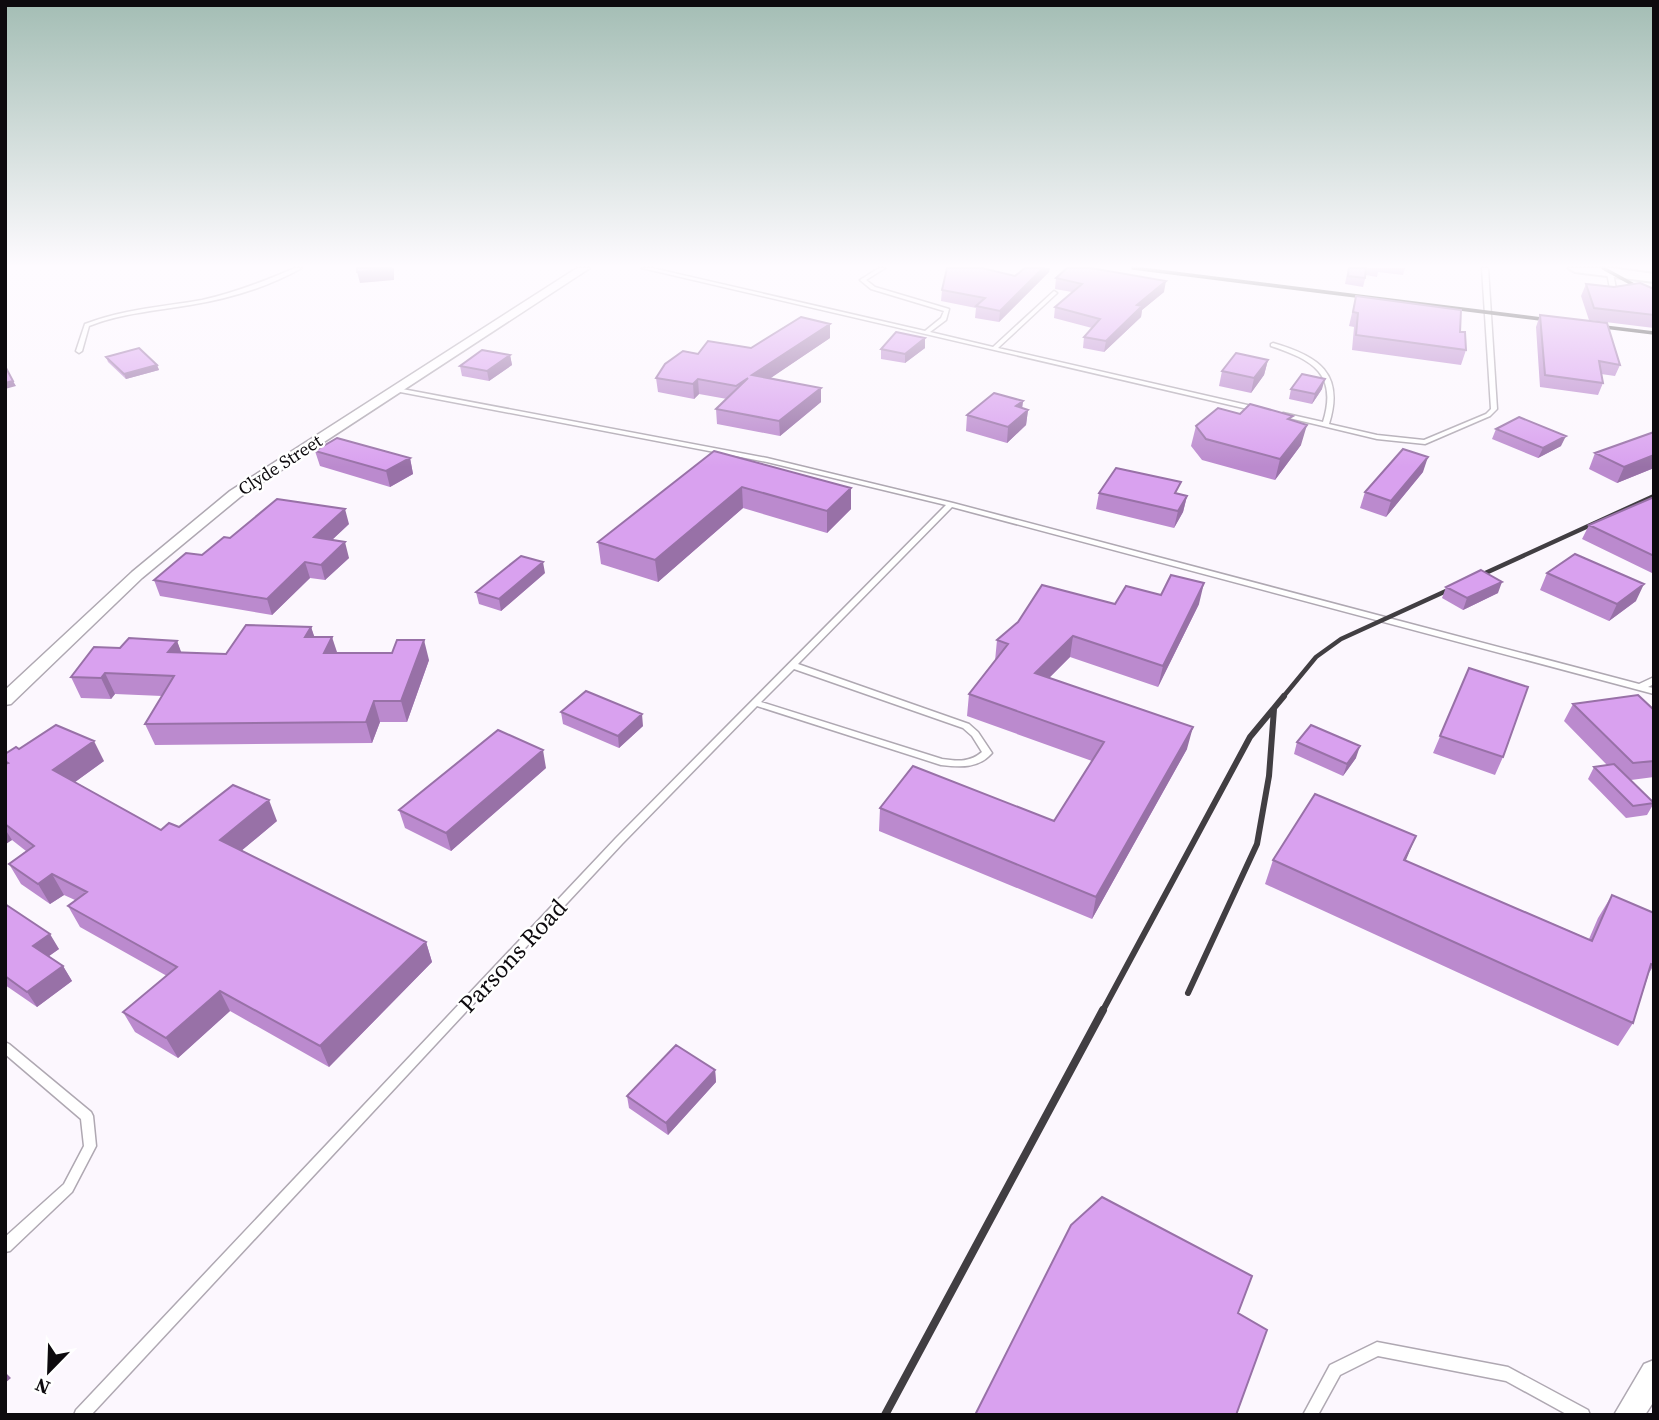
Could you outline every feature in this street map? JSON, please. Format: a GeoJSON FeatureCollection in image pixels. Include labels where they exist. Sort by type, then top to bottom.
{"type":"FeatureCollection","features":[{"type":"Feature","properties":{"kind":"street","name":"Clyde Street"},"geometry":{"type":"LineString","coordinates":[[5,700],[137,575],[235,494],[483,334]]}},
{"type":"Feature","properties":{"kind":"street"},"geometry":{"type":"LineString","coordinates":[[1628,1415],[1654,1374]]}},
{"type":"Feature","properties":{"kind":"lane"},"geometry":{"type":"LineString","coordinates":[[79,351],[84,334]]}},
{"type":"Feature","properties":{"kind":"lane"},"geometry":{"type":"LineString","coordinates":[[931,334],[1259,410]]}},
{"type":"Feature","properties":{"kind":"lane"},"geometry":{"type":"LineString","coordinates":[[994,349],[1010,334]]}},
{"type":"Feature","properties":{"kind":"lane"},"geometry":{"type":"LineString","coordinates":[[1272,413],[1396,440],[1425,442],[1488,415],[1494,409],[1489,334]]}},
{"type":"Feature","properties":{"kind":"lane"},"geometry":{"type":"LineString","coordinates":[[1273,345],[1303,356],[1328,377],[1333,400],[1325,425]]}},
{"type":"Feature","properties":{"kind":"lane"},"geometry":{"type":"LineString","coordinates":[[397,390],[755,457],[951,504],[1654,691]]}},
{"type":"Feature","properties":{"kind":"lane","name":"Parsons Road"},"geometry":{"type":"LineString","coordinates":[[81,1415],[619,841],[951,504]]}},
{"type":"Feature","properties":{"kind":"lane"},"geometry":{"type":"LineString","coordinates":[[755,702],[941,762],[964,765],[980,761],[987,753],[975,734],[966,726],[792,665]]}},
{"type":"Feature","properties":{"kind":"lane"},"geometry":{"type":"LineString","coordinates":[[1641,687],[1654,680]]}},
{"type":"Feature","properties":{"kind":"lane"},"geometry":{"type":"LineString","coordinates":[[5,1047],[87,1116],[90,1146],[68,1188],[5,1246]]}},
{"type":"Feature","properties":{"kind":"lane"},"geometry":{"type":"LineString","coordinates":[[1310,1415],[1335,1370],[1377,1349],[1508,1374],[1583,1415]]}},
{"type":"Feature","properties":{"kind":"building"},"geometry":{"type":"Polygon","coordinates":[[[773,334],[814,334],[752,375],[821,388],[779,421],[716,409],[748,378],[736,386],[698,379],[693,384],[656,378],[665,364],[683,351],[698,354],[708,341],[751,348],[773,334]]]}},
{"type":"Feature","properties":{"kind":"building"},"geometry":{"type":"Polygon","coordinates":[[[894,334],[925,338],[905,354],[881,349],[894,334]]]}},
{"type":"Feature","properties":{"kind":"building"},"geometry":{"type":"Polygon","coordinates":[[[1086,334],[1113,334],[1106,341],[1084,337],[1086,334]]]}},
{"type":"Feature","properties":{"kind":"building"},"geometry":{"type":"Polygon","coordinates":[[[1465,334],[1466,350],[1356,335],[1465,334]]]}},
{"type":"Feature","properties":{"kind":"building"},"geometry":{"type":"Polygon","coordinates":[[[1542,334],[1610,334],[1620,365],[1599,361],[1603,383],[1545,375],[1542,334]]]}},
{"type":"Feature","properties":{"kind":"building"},"geometry":{"type":"Polygon","coordinates":[[[139,348],[157,365],[124,374],[106,357],[139,348]]]}},
{"type":"Feature","properties":{"kind":"building"},"geometry":{"type":"Polygon","coordinates":[[[482,350],[510,355],[487,371],[460,366],[482,350]]]}},
{"type":"Feature","properties":{"kind":"building"},"geometry":{"type":"Polygon","coordinates":[[[1236,353],[1268,360],[1254,378],[1222,371],[1236,353]]]}},
{"type":"Feature","properties":{"kind":"building"},"geometry":{"type":"Polygon","coordinates":[[[5,366],[13,381],[5,383],[5,366]]]}},
{"type":"Feature","properties":{"kind":"building"},"geometry":{"type":"Polygon","coordinates":[[[1302,374],[1325,379],[1315,394],[1291,389],[1302,374]]]}},
{"type":"Feature","properties":{"kind":"building"},"geometry":{"type":"Polygon","coordinates":[[[994,393],[1023,401],[1016,406],[1028,410],[1008,427],[967,415],[994,393]]]}},
{"type":"Feature","properties":{"kind":"building"},"geometry":{"type":"Polygon","coordinates":[[[1250,404],[1293,416],[1288,419],[1307,425],[1280,459],[1206,439],[1196,426],[1218,408],[1240,414],[1250,404]]]}},
{"type":"Feature","properties":{"kind":"building"},"geometry":{"type":"Polygon","coordinates":[[[1519,417],[1566,436],[1543,448],[1496,429],[1519,417]]]}},
{"type":"Feature","properties":{"kind":"building"},"geometry":{"type":"Polygon","coordinates":[[[1654,432],[1654,455],[1624,467],[1595,453],[1654,432]]]}},
{"type":"Feature","properties":{"kind":"building"},"geometry":{"type":"Polygon","coordinates":[[[337,438],[410,458],[386,471],[315,451],[337,438]]]}},
{"type":"Feature","properties":{"kind":"building"},"geometry":{"type":"Polygon","coordinates":[[[1403,449],[1428,457],[1391,501],[1365,492],[1403,449]]]}},
{"type":"Feature","properties":{"kind":"building"},"geometry":{"type":"Polygon","coordinates":[[[714,451],[851,488],[827,511],[742,487],[655,560],[598,542],[714,451]]]}},
{"type":"Feature","properties":{"kind":"building"},"geometry":{"type":"Polygon","coordinates":[[[1116,468],[1181,482],[1175,493],[1187,496],[1178,511],[1099,493],[1116,468]]]}},
{"type":"Feature","properties":{"kind":"building"},"geometry":{"type":"Polygon","coordinates":[[[1654,497],[1654,556],[1589,525],[1654,497]]]}},
{"type":"Feature","properties":{"kind":"building"},"geometry":{"type":"Polygon","coordinates":[[[277,499],[345,509],[314,537],[345,542],[321,565],[305,562],[267,599],[154,580],[186,553],[202,555],[224,537],[230,538],[277,499]]]}},
{"type":"Feature","properties":{"kind":"building"},"geometry":{"type":"Polygon","coordinates":[[[1575,554],[1644,584],[1617,604],[1547,573],[1575,554]]]}},
{"type":"Feature","properties":{"kind":"building"},"geometry":{"type":"Polygon","coordinates":[[[521,556],[543,562],[499,599],[476,592],[521,556]]]}},
{"type":"Feature","properties":{"kind":"building"},"geometry":{"type":"Polygon","coordinates":[[[1481,570],[1502,582],[1467,598],[1446,587],[1481,570]]]}},
{"type":"Feature","properties":{"kind":"building"},"geometry":{"type":"Polygon","coordinates":[[[1171,575],[1204,583],[1163,666],[1073,636],[1035,673],[1193,727],[1096,897],[880,808],[913,766],[1054,821],[1104,742],[969,694],[1008,644],[997,640],[1018,622],[1042,585],[1115,604],[1126,586],[1161,595],[1171,575]]]}},
{"type":"Feature","properties":{"kind":"building"},"geometry":{"type":"Polygon","coordinates":[[[246,625],[311,627],[305,637],[332,637],[324,653],[392,653],[397,640],[424,640],[401,701],[374,701],[366,722],[145,724],[174,676],[105,673],[101,678],[71,677],[94,647],[120,648],[129,638],[177,641],[168,652],[226,654],[246,625]]]}},
{"type":"Feature","properties":{"kind":"building"},"geometry":{"type":"Polygon","coordinates":[[[1469,668],[1528,687],[1503,757],[1440,736],[1469,668]]]}},
{"type":"Feature","properties":{"kind":"building"},"geometry":{"type":"Polygon","coordinates":[[[586,691],[642,714],[618,736],[561,712],[586,691]]]}},
{"type":"Feature","properties":{"kind":"building"},"geometry":{"type":"Polygon","coordinates":[[[1638,695],[1654,710],[1654,761],[1633,763],[1573,704],[1638,695]]]}},
{"type":"Feature","properties":{"kind":"building"},"geometry":{"type":"Polygon","coordinates":[[[56,725],[94,741],[53,770],[161,830],[169,823],[179,827],[233,785],[269,800],[220,840],[426,942],[320,1046],[220,991],[166,1038],[123,1012],[177,967],[68,906],[87,892],[52,874],[38,884],[9,864],[34,846],[5,824],[5,764],[8,763],[5,761],[5,754],[16,747],[19,749],[56,725]]]}},
{"type":"Feature","properties":{"kind":"building"},"geometry":{"type":"Polygon","coordinates":[[[1311,725],[1360,746],[1347,764],[1297,742],[1311,725]]]}},
{"type":"Feature","properties":{"kind":"building"},"geometry":{"type":"Polygon","coordinates":[[[498,730],[543,750],[446,833],[399,810],[498,730]]]}},
{"type":"Feature","properties":{"kind":"building"},"geometry":{"type":"Polygon","coordinates":[[[1614,764],[1654,803],[1633,806],[1594,767],[1614,764]]]}},
{"type":"Feature","properties":{"kind":"building"},"geometry":{"type":"Polygon","coordinates":[[[1315,794],[1416,836],[1404,860],[1592,941],[1612,895],[1654,913],[1654,965],[1651,964],[1633,1023],[1273,860],[1315,794]]]}},
{"type":"Feature","properties":{"kind":"building"},"geometry":{"type":"Polygon","coordinates":[[[5,904],[50,934],[33,946],[63,966],[27,992],[5,976],[5,904]]]}},
{"type":"Feature","properties":{"kind":"building"},"geometry":{"type":"Polygon","coordinates":[[[676,1045],[715,1070],[666,1123],[627,1096],[676,1045]]]}},
{"type":"Feature","properties":{"kind":"building"},"geometry":{"type":"Polygon","coordinates":[[[1102,1197],[1252,1276],[1238,1313],[1267,1330],[1236,1415],[975,1415],[1071,1225],[1102,1197]]]}},
{"type":"Feature","properties":{"kind":"railway"},"geometry":{"type":"LineString","coordinates":[[1283,697],[1316,657],[1341,639],[1654,496]]}},
{"type":"Feature","properties":{"kind":"railway"},"geometry":{"type":"LineString","coordinates":[[1102,1012],[1250,737],[1284,696]]}},
{"type":"Feature","properties":{"kind":"railway"},"geometry":{"type":"LineString","coordinates":[[1188,993],[1257,844],[1269,776],[1274,709]]}},
{"type":"Feature","properties":{"kind":"railway"},"geometry":{"type":"LineString","coordinates":[[885,1415],[1103,1010]]}}]}
